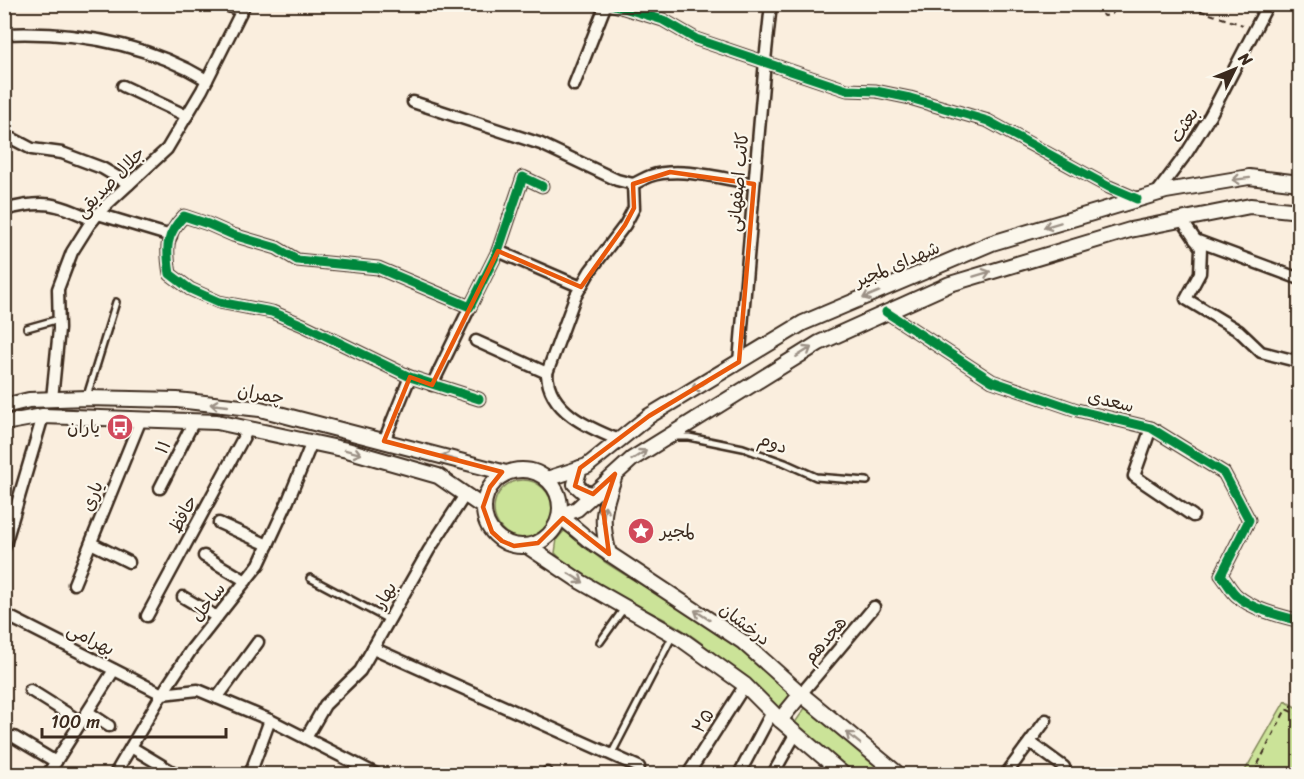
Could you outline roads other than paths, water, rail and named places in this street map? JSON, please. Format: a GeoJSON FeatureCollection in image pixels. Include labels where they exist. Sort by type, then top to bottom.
{"type":"FeatureCollection","features":[{"type":"Feature","properties":{"kind":"main road","name":"شهدای لمجیر"},"geometry":{"type":"LineString","coordinates":[[547,479],[587,466],[649,416],[803,324],[992,243],[1155,194],[1249,177],[1299,183]]}},
{"type":"Feature","properties":{"kind":"main road"},"geometry":{"type":"LineString","coordinates":[[560,516],[577,509],[632,459],[819,343],[950,284],[1130,230],[1250,206],[1299,211]]}},
{"type":"Feature","properties":{"kind":"main road","name":"چمران"},"geometry":{"type":"LineString","coordinates":[[4,406],[29,400],[87,398],[177,400],[260,410],[506,473]]}},
{"type":"Feature","properties":{"kind":"main road","name":"چمران"},"geometry":{"type":"LineString","coordinates":[[4,423],[43,416],[218,422],[347,450],[438,476],[483,507]]}},
{"type":"Feature","properties":{"kind":"main road"},"geometry":{"type":"LineString","coordinates":[[580,468],[575,484],[584,492],[593,495]]}},
{"type":"Feature","properties":{"kind":"main road"},"geometry":{"type":"LineString","coordinates":[[516,470],[538,473],[547,479],[559,496],[560,516],[556,527],[548,537],[527,546],[514,546],[502,541],[492,532],[486,521],[483,507],[490,487],[506,473],[516,470]]}},
{"type":"Feature","properties":{"kind":"main road"},"geometry":{"type":"LineString","coordinates":[[609,554],[603,531],[603,509],[615,474]]}},
{"type":"Feature","properties":{"kind":"main road","name":"درخشان"},"geometry":{"type":"LineString","coordinates":[[560,516],[590,541],[743,642],[801,694],[898,774]]}},
{"type":"Feature","properties":{"kind":"main road"},"geometry":{"type":"LineString","coordinates":[[527,546],[581,582],[673,634],[745,685],[776,716],[843,774]]}},
{"type":"Feature","properties":{"kind":"main road"},"geometry":{"type":"LineString","coordinates":[[776,716],[801,694]]}},
{"type":"Feature","properties":{"kind":"street"},"geometry":{"type":"LineString","coordinates":[[224,4],[243,8]]}},
{"type":"Feature","properties":{"kind":"street"},"geometry":{"type":"LineString","coordinates":[[574,85],[606,4]]}},
{"type":"Feature","properties":{"kind":"street"},"geometry":{"type":"LineString","coordinates":[[611,4],[663,20],[696,39],[847,90],[876,91],[910,98],[987,121],[1109,188],[1137,199]]}},
{"type":"Feature","properties":{"kind":"street","name":"کاتب اصفهانی"},"geometry":{"type":"LineString","coordinates":[[739,362],[771,4]]}},
{"type":"Feature","properties":{"kind":"street","name":"بعثت"},"geometry":{"type":"LineString","coordinates":[[1155,194],[1186,154],[1210,116],[1268,4]]}},
{"type":"Feature","properties":{"kind":"street","name":"جلال صدیقی"},"geometry":{"type":"LineString","coordinates":[[52,399],[59,319],[58,289],[72,252],[96,217],[167,149],[207,80],[243,8]]}},
{"type":"Feature","properties":{"kind":"street"},"geometry":{"type":"LineString","coordinates":[[4,34],[71,35],[111,41],[185,67],[207,80]]}},
{"type":"Feature","properties":{"kind":"street"},"geometry":{"type":"LineString","coordinates":[[123,86],[187,116]]}},
{"type":"Feature","properties":{"kind":"street"},"geometry":{"type":"LineString","coordinates":[[413,102],[541,144],[617,180],[633,184],[650,176],[670,172],[754,184]]}},
{"type":"Feature","properties":{"kind":"street"},"geometry":{"type":"LineString","coordinates":[[4,137],[32,148],[62,153],[82,160],[102,168],[129,184]]}},
{"type":"Feature","properties":{"kind":"street"},"geometry":{"type":"LineString","coordinates":[[432,386],[498,251],[523,177],[542,186]]}},
{"type":"Feature","properties":{"kind":"street"},"geometry":{"type":"LineString","coordinates":[[619,440],[576,419],[565,410],[554,399],[548,384],[547,373],[580,287],[625,225],[634,208],[633,184]]}},
{"type":"Feature","properties":{"kind":"street"},"geometry":{"type":"LineString","coordinates":[[4,210],[26,204],[50,203],[171,236]]}},
{"type":"Feature","properties":{"kind":"street"},"geometry":{"type":"LineString","coordinates":[[470,307],[378,268],[297,260],[277,248],[233,235],[184,216],[174,225],[166,249],[170,274],[190,290],[219,302],[272,312],[410,377],[432,386],[479,399]]}},
{"type":"Feature","properties":{"kind":"street"},"geometry":{"type":"LineString","coordinates":[[1182,220],[1201,248],[1200,273],[1186,299],[1239,331],[1261,352],[1299,362]]}},
{"type":"Feature","properties":{"kind":"street"},"geometry":{"type":"LineString","coordinates":[[1195,240],[1299,279]]}},
{"type":"Feature","properties":{"kind":"street"},"geometry":{"type":"LineString","coordinates":[[498,251],[580,287]]}},
{"type":"Feature","properties":{"kind":"street","name":"سعدی"},"geometry":{"type":"LineString","coordinates":[[886,312],[992,381],[1077,410],[1151,428],[1224,473],[1249,520],[1221,575],[1236,595],[1245,601],[1272,614],[1299,621]]}},
{"type":"Feature","properties":{"kind":"street"},"geometry":{"type":"LineString","coordinates":[[476,341],[547,373]]}},
{"type":"Feature","properties":{"kind":"street"},"geometry":{"type":"LineString","coordinates":[[384,441],[410,377]]}},
{"type":"Feature","properties":{"kind":"street"},"geometry":{"type":"LineString","coordinates":[[4,548],[43,416]]}},
{"type":"Feature","properties":{"kind":"street","name":"یاری"},"geometry":{"type":"LineString","coordinates":[[74,584],[141,419]]}},
{"type":"Feature","properties":{"kind":"street","name":"۱۱"},"geometry":{"type":"LineString","coordinates":[[160,488],[194,421]]}},
{"type":"Feature","properties":{"kind":"street"},"geometry":{"type":"LineString","coordinates":[[1151,428],[1134,476],[1193,516]]}},
{"type":"Feature","properties":{"kind":"street","name":"حافظ"},"geometry":{"type":"LineString","coordinates":[[147,616],[248,429]]}},
{"type":"Feature","properties":{"kind":"street","name":"ساحل"},"geometry":{"type":"LineString","coordinates":[[115,774],[191,650],[259,564],[312,442]]}},
{"type":"Feature","properties":{"kind":"street","name":"بهار"},"geometry":{"type":"LineString","coordinates":[[306,738],[325,705],[360,671],[429,550],[465,495]]}},
{"type":"Feature","properties":{"kind":"street"},"geometry":{"type":"LineString","coordinates":[[219,523],[268,545]]}},
{"type":"Feature","properties":{"kind":"street"},"geometry":{"type":"LineString","coordinates":[[91,543],[129,562]]}},
{"type":"Feature","properties":{"kind":"street"},"geometry":{"type":"LineString","coordinates":[[204,556],[246,581]]}},
{"type":"Feature","properties":{"kind":"street"},"geometry":{"type":"LineString","coordinates":[[183,597],[217,617]]}},
{"type":"Feature","properties":{"kind":"street","name":"هجدهم"},"geometry":{"type":"LineString","coordinates":[[801,694],[874,607]]}},
{"type":"Feature","properties":{"kind":"street","name":"بهرامی"},"geometry":{"type":"LineString","coordinates":[[4,614],[162,694]]}},
{"type":"Feature","properties":{"kind":"street"},"geometry":{"type":"LineString","coordinates":[[217,698],[258,642]]}},
{"type":"Feature","properties":{"kind":"street"},"geometry":{"type":"LineString","coordinates":[[373,648],[639,767]]}},
{"type":"Feature","properties":{"kind":"street"},"geometry":{"type":"LineString","coordinates":[[48,774],[114,670]]}},
{"type":"Feature","properties":{"kind":"street","name":"۲۵"},"geometry":{"type":"LineString","coordinates":[[688,774],[745,685]]}},
{"type":"Feature","properties":{"kind":"street"},"geometry":{"type":"LineString","coordinates":[[30,690],[81,722]]}},
{"type":"Feature","properties":{"kind":"street"},"geometry":{"type":"LineString","coordinates":[[162,694],[198,690],[270,720],[372,773]]}},
{"type":"Feature","properties":{"kind":"street"},"geometry":{"type":"LineString","coordinates":[[87,712],[109,726]]}},
{"type":"Feature","properties":{"kind":"street"},"geometry":{"type":"LineString","coordinates":[[739,774],[776,716]]}},
{"type":"Feature","properties":{"kind":"street"},"geometry":{"type":"LineString","coordinates":[[250,774],[270,720]]}},
{"type":"Feature","properties":{"kind":"street"},"geometry":{"type":"LineString","coordinates":[[1006,774],[1046,720]]}},
{"type":"Feature","properties":{"kind":"street"},"geometry":{"type":"LineString","coordinates":[[773,774],[796,734]]}},
{"type":"Feature","properties":{"kind":"street"},"geometry":{"type":"LineString","coordinates":[[14,737],[56,762]]}},
{"type":"Feature","properties":{"kind":"street"},"geometry":{"type":"LineString","coordinates":[[1030,742],[1064,767]]}},
{"type":"Feature","properties":{"kind":"street"},"geometry":{"type":"LineString","coordinates":[[131,747],[176,774]]}},
{"type":"Feature","properties":{"kind":"lane"},"geometry":{"type":"LineString","coordinates":[[87,398],[116,302]]}},
{"type":"Feature","properties":{"kind":"lane"},"geometry":{"type":"LineString","coordinates":[[27,328],[59,319]]}},
{"type":"Feature","properties":{"kind":"lane","name":"دوم"},"geometry":{"type":"LineString","coordinates":[[667,437],[689,437],[743,448],[816,477],[867,481]]}},
{"type":"Feature","properties":{"kind":"lane"},"geometry":{"type":"LineString","coordinates":[[310,578],[389,620]]}},
{"type":"Feature","properties":{"kind":"lane"},"geometry":{"type":"LineString","coordinates":[[600,642],[625,607]]}},
{"type":"Feature","properties":{"kind":"lane"},"geometry":{"type":"LineString","coordinates":[[611,755],[673,634]]}},
{"type":"Feature","properties":{"kind":"place","name":"یاران"},"geometry":{"type":"Point","coordinates":[120,427]}},
{"type":"Feature","properties":{"kind":"place","name":"لمجیر"},"geometry":{"type":"Point","coordinates":[641,531]}}]}
